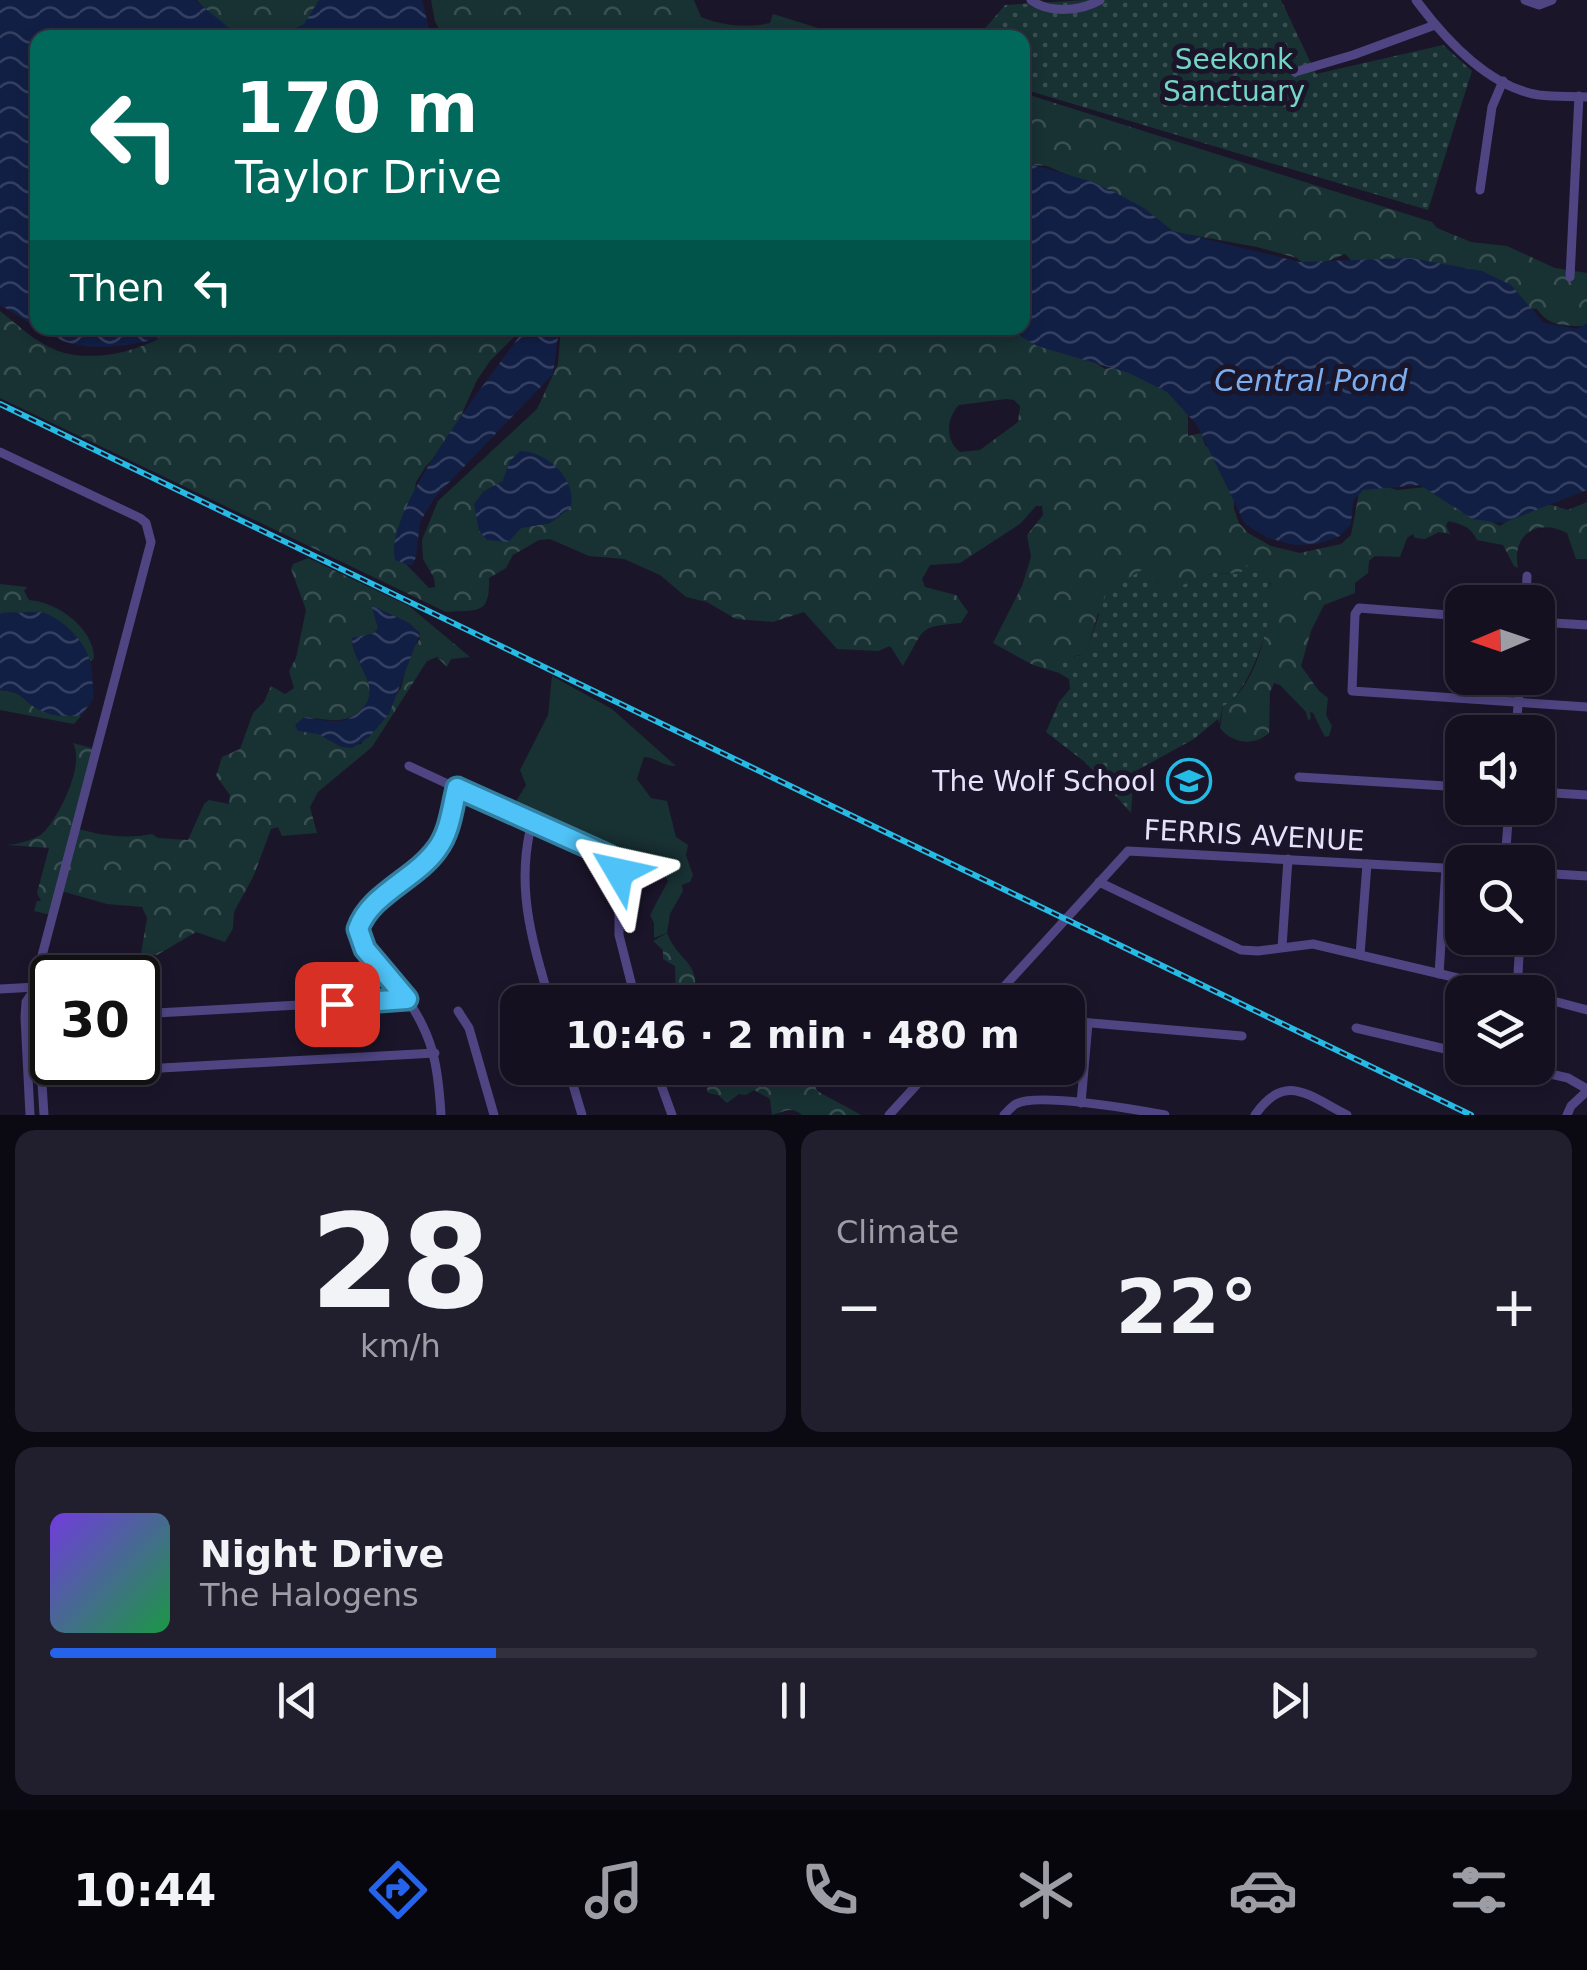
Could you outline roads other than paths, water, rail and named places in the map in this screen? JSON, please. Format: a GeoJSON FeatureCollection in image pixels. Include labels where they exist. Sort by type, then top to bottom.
{"type":"FeatureCollection","features":[{"type":"Feature","properties":{"kind":"street"},"geometry":{"type":"LineString","coordinates":[[1031,0],[1039,6],[1070,9],[1100,0]]}},
{"type":"Feature","properties":{"kind":"street"},"geometry":{"type":"LineString","coordinates":[[1416,0],[1460,50],[1502,81],[1539,95],[1583,96],[1570,277]]}},
{"type":"Feature","properties":{"kind":"street"},"geometry":{"type":"LineString","coordinates":[[1526,0],[1538,6],[1552,0]]}},
{"type":"Feature","properties":{"kind":"street"},"geometry":{"type":"LineString","coordinates":[[1295,72],[1435,25]]}},
{"type":"Feature","properties":{"kind":"street"},"geometry":{"type":"LineString","coordinates":[[1480,190],[1492,107],[1502,81]]}},
{"type":"Feature","properties":{"kind":"street"},"geometry":{"type":"LineString","coordinates":[[0,452],[140,518],[146,523],[152,542],[44,955]]}},
{"type":"Feature","properties":{"kind":"street"},"geometry":{"type":"LineString","coordinates":[[1527,585],[1528,576]]}},
{"type":"Feature","properties":{"kind":"street"},"geometry":{"type":"LineString","coordinates":[[1445,615],[1359,608],[1352,691],[1587,707]]}},
{"type":"Feature","properties":{"kind":"street"},"geometry":{"type":"LineString","coordinates":[[1555,623],[1587,625]]}},
{"type":"Feature","properties":{"kind":"street"},"geometry":{"type":"LineString","coordinates":[[1518,715],[1519,695]]}},
{"type":"Feature","properties":{"kind":"street"},"geometry":{"type":"LineString","coordinates":[[409,766],[609,856],[619,866],[619,936],[632,985]]}},
{"type":"Feature","properties":{"kind":"street"},"geometry":{"type":"LineString","coordinates":[[1299,778],[1445,786]]}},
{"type":"Feature","properties":{"kind":"street"},"geometry":{"type":"LineString","coordinates":[[441,1115],[435,1053],[407,999],[365,949],[358,929],[366,913],[427,862],[440,845],[457,788]]}},
{"type":"Feature","properties":{"kind":"street"},"geometry":{"type":"LineString","coordinates":[[1555,793],[1587,796]]}},
{"type":"Feature","properties":{"kind":"street"},"geometry":{"type":"LineString","coordinates":[[532,822],[524,866],[524,907],[545,985]]}},
{"type":"Feature","properties":{"kind":"street","name":"FERRIS AVENUE"},"geometry":{"type":"LineString","coordinates":[[1005,985],[1121,856],[1135,849],[1445,868]]}},
{"type":"Feature","properties":{"kind":"street"},"geometry":{"type":"LineString","coordinates":[[1282,947],[1288,859]]}},
{"type":"Feature","properties":{"kind":"street"},"geometry":{"type":"LineString","coordinates":[[1360,955],[1367,864]]}},
{"type":"Feature","properties":{"kind":"street"},"geometry":{"type":"LineString","coordinates":[[1555,874],[1587,876]]}},
{"type":"Feature","properties":{"kind":"street"},"geometry":{"type":"LineString","coordinates":[[1100,882],[1241,950],[1312,944],[1445,975]]}},
{"type":"Feature","properties":{"kind":"street"},"geometry":{"type":"LineString","coordinates":[[1439,974],[1445,883]]}},
{"type":"Feature","properties":{"kind":"street"},"geometry":{"type":"LineString","coordinates":[[0,989],[30,987]]}},
{"type":"Feature","properties":{"kind":"street"},"geometry":{"type":"LineString","coordinates":[[30,996],[25,1017],[30,1115]]}},
{"type":"Feature","properties":{"kind":"street"},"geometry":{"type":"LineString","coordinates":[[160,1013],[407,999]]}},
{"type":"Feature","properties":{"kind":"street"},"geometry":{"type":"LineString","coordinates":[[1555,1002],[1587,1010]]}},
{"type":"Feature","properties":{"kind":"street"},"geometry":{"type":"LineString","coordinates":[[458,1012],[470,1028],[494,1115]]}},
{"type":"Feature","properties":{"kind":"street"},"geometry":{"type":"LineString","coordinates":[[1085,1022],[1242,1036]]}},
{"type":"Feature","properties":{"kind":"street"},"geometry":{"type":"LineString","coordinates":[[1081,1104],[1088,1022]]}},
{"type":"Feature","properties":{"kind":"street"},"geometry":{"type":"LineString","coordinates":[[1356,1028],[1445,1048]]}},
{"type":"Feature","properties":{"kind":"street"},"geometry":{"type":"LineString","coordinates":[[160,1064],[435,1053]]}},
{"type":"Feature","properties":{"kind":"street"},"geometry":{"type":"LineString","coordinates":[[1555,1075],[1587,1090],[1567,1115]]}},
{"type":"Feature","properties":{"kind":"street"},"geometry":{"type":"LineString","coordinates":[[42,1085],[44,1115]]}},
{"type":"Feature","properties":{"kind":"street"},"geometry":{"type":"LineString","coordinates":[[573,1085],[582,1115]]}},
{"type":"Feature","properties":{"kind":"street"},"geometry":{"type":"LineString","coordinates":[[661,1085],[672,1115]]}},
{"type":"Feature","properties":{"kind":"street"},"geometry":{"type":"LineString","coordinates":[[889,1115],[916,1085]]}},
{"type":"Feature","properties":{"kind":"street"},"geometry":{"type":"LineString","coordinates":[[1255,1115],[1267,1098],[1285,1089],[1303,1093],[1331,1111],[1347,1115]]}},
{"type":"Feature","properties":{"kind":"street"},"geometry":{"type":"LineString","coordinates":[[1578,1100],[1579,1115]]}},
{"type":"Feature","properties":{"kind":"street"},"geometry":{"type":"LineString","coordinates":[[1004,1115],[1014,1105],[1025,1102],[1081,1104],[1165,1115]]}},
{"type":"Feature","properties":{"kind":"water"},"geometry":{"type":"Polygon","coordinates":[[[0,0],[195,0],[231,30],[30,30],[30,324],[0,305],[0,0]]]}},
{"type":"Feature","properties":{"kind":"water"},"geometry":{"type":"Polygon","coordinates":[[[319,0],[422,0],[429,30],[292,30],[304,24],[319,0]]]}},
{"type":"Feature","properties":{"kind":"water","name":"Central Pond"},"geometry":{"type":"Polygon","coordinates":[[[1030,164],[1114,192],[1144,208],[1173,231],[1299,262],[1411,258],[1482,271],[1511,285],[1544,323],[1577,329],[1587,323],[1587,490],[1503,523],[1472,519],[1420,485],[1363,490],[1353,501],[1351,524],[1340,536],[1318,544],[1295,545],[1268,538],[1245,524],[1197,425],[1167,392],[1129,373],[1037,346],[1018,335],[1030,335],[1030,164]]]}},
{"type":"Feature","properties":{"kind":"water"},"geometry":{"type":"Polygon","coordinates":[[[48,335],[168,335],[111,347],[63,341],[48,335]]]}},
{"type":"Feature","properties":{"kind":"water"},"geometry":{"type":"Polygon","coordinates":[[[520,335],[558,335],[553,374],[435,497],[420,522],[412,566],[395,560],[396,537],[405,509],[467,408],[520,335]]]}},
{"type":"Feature","properties":{"kind":"water"},"geometry":{"type":"Polygon","coordinates":[[[520,451],[540,456],[558,468],[569,486],[571,507],[550,523],[521,528],[508,542],[487,540],[479,531],[474,504],[483,492],[503,481],[510,461],[520,451]]]}},
{"type":"Feature","properties":{"kind":"water"},"geometry":{"type":"Polygon","coordinates":[[[371,605],[409,623],[420,633],[389,714],[369,737],[352,748],[318,734],[298,731],[295,725],[304,717],[343,720],[357,714],[367,703],[369,685],[352,638],[374,633],[378,628],[371,605]]]}},
{"type":"Feature","properties":{"kind":"water"},"geometry":{"type":"Polygon","coordinates":[[[42,612],[73,632],[89,656],[94,698],[81,716],[48,713],[18,694],[0,690],[0,613],[42,612]]]}},
{"type":"Feature","properties":{"kind":"railway"},"geometry":{"type":"LineString","coordinates":[[0,404],[1471,1115]]}},
{"type":"Feature","properties":{"kind":"place","name":"The Wolf School"},"geometry":{"type":"Point","coordinates":[1189,781]}},
{"type":"Feature","properties":{"kind":"park label","name":"Seekonk Sanctuary"},"geometry":{"type":"Point","coordinates":[1234,75]}}]}
